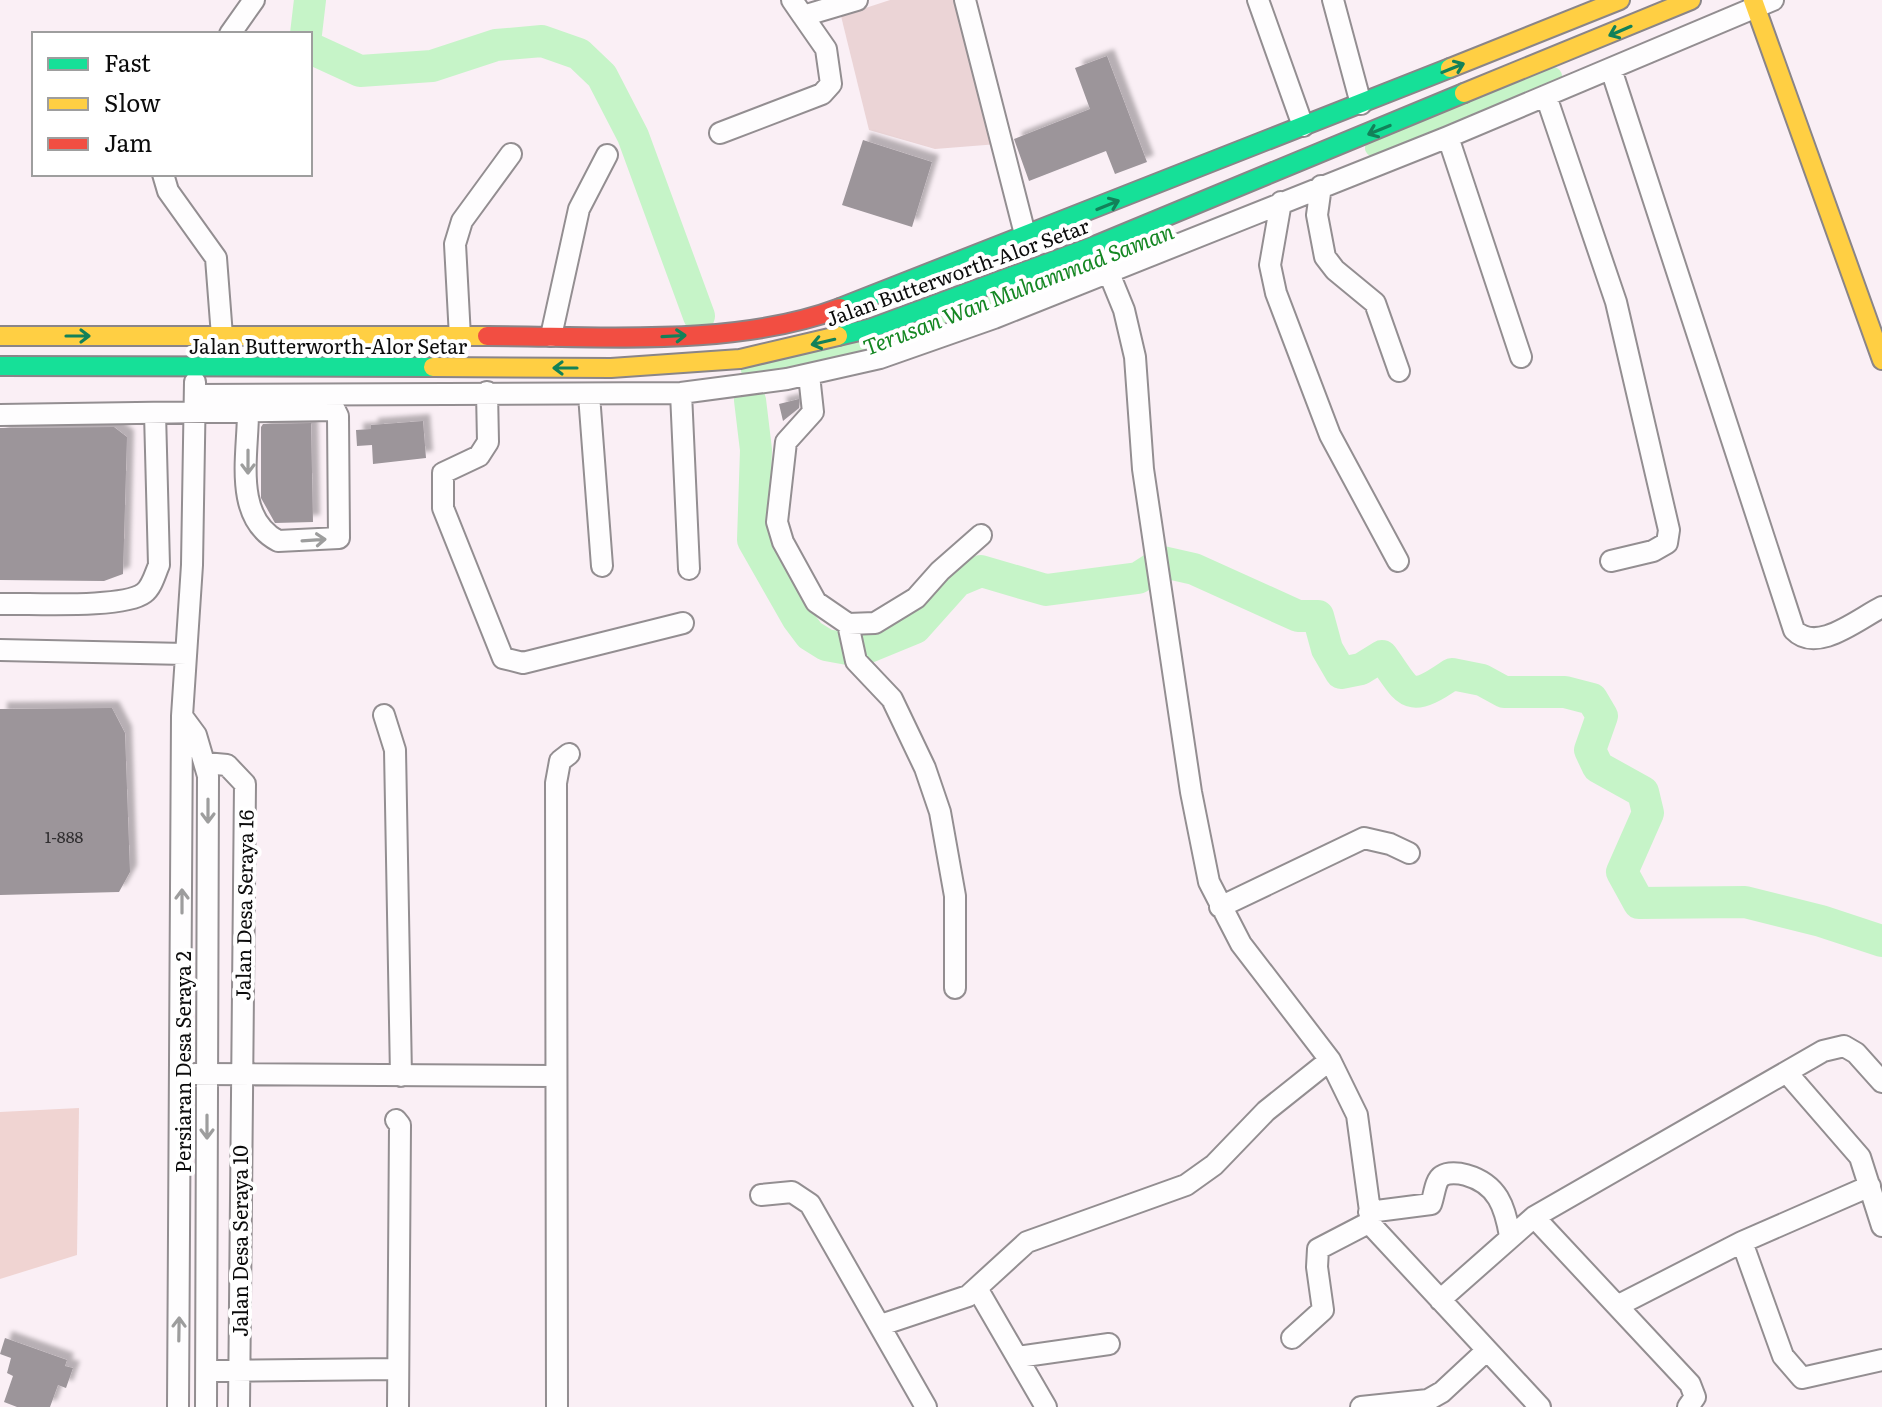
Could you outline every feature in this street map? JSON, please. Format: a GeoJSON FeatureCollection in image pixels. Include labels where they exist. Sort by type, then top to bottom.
{"type":"FeatureCollection","features":[{"type":"Feature","properties":{"kind":"main road","name":"Jalan Butterworth-Alor Setar"},"geometry":{"type":"LineString","coordinates":[[0,336],[673,336],[734,331],[798,320],[1026,238],[1361,104],[1574,9],[1620,0]]}},
{"type":"Feature","properties":{"kind":"main road","name":"Jalan Butterworth-Alor Setar"},"geometry":{"type":"LineString","coordinates":[[0,366],[611,368],[740,359],[872,328],[1097,245],[1691,0]]}},
{"type":"Feature","properties":{"kind":"main road"},"geometry":{"type":"LineString","coordinates":[[1760,2],[1882,360]]}},
{"type":"Feature","properties":{"kind":"street"},"geometry":{"type":"LineString","coordinates":[[231,32],[254,0]]}},
{"type":"Feature","properties":{"kind":"street"},"geometry":{"type":"LineString","coordinates":[[720,133],[822,94],[831,84],[826,49],[797,8],[857,0]]}},
{"type":"Feature","properties":{"kind":"street"},"geometry":{"type":"LineString","coordinates":[[965,0],[1026,238]]}},
{"type":"Feature","properties":{"kind":"street"},"geometry":{"type":"LineString","coordinates":[[1258,0],[1303,126]]}},
{"type":"Feature","properties":{"kind":"street"},"geometry":{"type":"LineString","coordinates":[[1333,0],[1361,104]]}},
{"type":"Feature","properties":{"kind":"street"},"geometry":{"type":"LineString","coordinates":[[0,415],[155,413],[196,404],[308,402],[487,392],[589,395],[681,393],[809,375],[931,341],[1109,272],[1570,88],[1760,2]]}},
{"type":"Feature","properties":{"kind":"street"},"geometry":{"type":"LineString","coordinates":[[1556,58],[1570,88]]}},
{"type":"Feature","properties":{"kind":"street"},"geometry":{"type":"LineString","coordinates":[[1611,69],[1794,630],[1801,637],[1819,640],[1882,607]]}},
{"type":"Feature","properties":{"kind":"street"},"geometry":{"type":"LineString","coordinates":[[1546,96],[1616,302],[1669,530],[1667,543],[1653,551],[1611,561]]}},
{"type":"Feature","properties":{"kind":"street"},"geometry":{"type":"LineString","coordinates":[[1448,137],[1521,357]]}},
{"type":"Feature","properties":{"kind":"street"},"geometry":{"type":"LineString","coordinates":[[460,337],[455,244],[462,221],[511,154]]}},
{"type":"Feature","properties":{"kind":"street"},"geometry":{"type":"LineString","coordinates":[[551,336],[579,209],[607,155]]}},
{"type":"Feature","properties":{"kind":"street"},"geometry":{"type":"LineString","coordinates":[[164,176],[168,191],[216,258],[222,336]]}},
{"type":"Feature","properties":{"kind":"street"},"geometry":{"type":"LineString","coordinates":[[1321,186],[1317,215],[1325,257],[1335,270],[1375,303],[1399,371]]}},
{"type":"Feature","properties":{"kind":"street"},"geometry":{"type":"LineString","coordinates":[[1281,202],[1270,265],[1276,293],[1330,435],[1398,561]]}},
{"type":"Feature","properties":{"kind":"street"},"geometry":{"type":"LineString","coordinates":[[1097,245],[1124,310],[1135,357],[1143,469],[1191,792],[1209,882],[1241,944],[1330,1060],[1357,1115],[1369,1217],[1485,1352],[1540,1407]]}},
{"type":"Feature","properties":{"kind":"street","name":"Persiaran Desa Seraya 2"},"geometry":{"type":"LineString","coordinates":[[178,1407],[183,1074],[182,716],[192,565],[194,366]]}},
{"type":"Feature","properties":{"kind":"street"},"geometry":{"type":"LineString","coordinates":[[809,375],[813,412],[786,442],[777,522],[783,542],[816,602],[848,626],[856,661],[892,699],[925,768],[940,812],[955,896],[955,988]]}},
{"type":"Feature","properties":{"kind":"street"},"geometry":{"type":"LineString","coordinates":[[487,392],[488,442],[479,456],[443,473],[440,491],[443,508],[503,658],[523,663],[683,623]]}},
{"type":"Feature","properties":{"kind":"street"},"geometry":{"type":"LineString","coordinates":[[681,393],[689,569]]}},
{"type":"Feature","properties":{"kind":"street"},"geometry":{"type":"LineString","coordinates":[[589,395],[602,566]]}},
{"type":"Feature","properties":{"kind":"street"},"geometry":{"type":"LineString","coordinates":[[196,404],[248,412],[308,402],[335,410],[338,416],[339,538],[287,542],[270,537],[249,512],[248,412]]}},
{"type":"Feature","properties":{"kind":"street"},"geometry":{"type":"LineString","coordinates":[[0,604],[123,601],[144,593],[159,565],[155,413]]}},
{"type":"Feature","properties":{"kind":"street"},"geometry":{"type":"LineString","coordinates":[[848,626],[875,623],[897,612],[981,535]]}},
{"type":"Feature","properties":{"kind":"street"},"geometry":{"type":"LineString","coordinates":[[159,565],[192,565]]}},
{"type":"Feature","properties":{"kind":"street"},"geometry":{"type":"LineString","coordinates":[[0,650],[186,654]]}},
{"type":"Feature","properties":{"kind":"street"},"geometry":{"type":"LineString","coordinates":[[384,715],[395,750],[401,1076]]}},
{"type":"Feature","properties":{"kind":"street","name":"Persiaran Desa Seraya 2"},"geometry":{"type":"LineString","coordinates":[[182,716],[196,735],[205,763],[206,1407]]}},
{"type":"Feature","properties":{"kind":"street"},"geometry":{"type":"LineString","coordinates":[[557,1407],[556,783],[560,761],[569,754]]}},
{"type":"Feature","properties":{"kind":"street","name":"Jalan Desa Seraya 16"},"geometry":{"type":"LineString","coordinates":[[205,763],[227,765],[245,784],[240,1075]]}},
{"type":"Feature","properties":{"kind":"street"},"geometry":{"type":"LineString","coordinates":[[1220,907],[1364,838],[1390,844],[1409,853]]}},
{"type":"Feature","properties":{"kind":"street"},"geometry":{"type":"LineString","coordinates":[[1440,1300],[1534,1217],[1788,1074],[1823,1051],[1844,1046],[1856,1053],[1882,1082]]}},
{"type":"Feature","properties":{"kind":"street"},"geometry":{"type":"LineString","coordinates":[[881,1325],[954,1302],[978,1290],[1004,1259],[1027,1242],[1169,1192],[1203,1175],[1266,1111],[1330,1060]]}},
{"type":"Feature","properties":{"kind":"street"},"geometry":{"type":"LineString","coordinates":[[183,1074],[555,1076]]}},
{"type":"Feature","properties":{"kind":"street"},"geometry":{"type":"LineString","coordinates":[[1788,1074],[1860,1157],[1882,1226]]}},
{"type":"Feature","properties":{"kind":"street","name":"Jalan Desa Seraya 10"},"geometry":{"type":"LineString","coordinates":[[239,1407],[240,1075]]}},
{"type":"Feature","properties":{"kind":"street"},"geometry":{"type":"LineString","coordinates":[[396,1120],[400,1125],[398,1407]]}},
{"type":"Feature","properties":{"kind":"street"},"geometry":{"type":"LineString","coordinates":[[1292,1338],[1323,1310],[1317,1267],[1318,1249],[1369,1217],[1431,1204],[1438,1179],[1443,1175],[1458,1173],[1476,1178],[1496,1191],[1506,1210],[1510,1236]]}},
{"type":"Feature","properties":{"kind":"street"},"geometry":{"type":"LineString","coordinates":[[1619,1305],[1742,1242],[1870,1186]]}},
{"type":"Feature","properties":{"kind":"street"},"geometry":{"type":"LineString","coordinates":[[761,1195],[781,1191],[802,1195],[881,1325],[926,1407]]}},
{"type":"Feature","properties":{"kind":"street"},"geometry":{"type":"LineString","coordinates":[[1534,1217],[1690,1384],[1695,1397],[1688,1407]]}},
{"type":"Feature","properties":{"kind":"street"},"geometry":{"type":"LineString","coordinates":[[1742,1242],[1783,1356],[1794,1372],[1802,1378],[1882,1360]]}},
{"type":"Feature","properties":{"kind":"street"},"geometry":{"type":"LineString","coordinates":[[978,1290],[1046,1407]]}},
{"type":"Feature","properties":{"kind":"street"},"geometry":{"type":"LineString","coordinates":[[1018,1357],[1109,1344]]}},
{"type":"Feature","properties":{"kind":"street"},"geometry":{"type":"LineString","coordinates":[[1361,1407],[1428,1400],[1442,1392],[1485,1352]]}},
{"type":"Feature","properties":{"kind":"street"},"geometry":{"type":"LineString","coordinates":[[207,1371],[397,1369]]}},
{"type":"Feature","properties":{"kind":"shaded area"},"geometry":{"type":"Polygon","coordinates":[[[890,0],[962,0],[998,144],[935,149],[869,130],[841,16],[890,0]]]}},
{"type":"Feature","properties":{"kind":"shaded area"},"geometry":{"type":"Polygon","coordinates":[[[79,1108],[77,1255],[0,1279],[0,1112],[79,1108]]]}},
{"type":"Feature","properties":{"kind":"building"},"geometry":{"type":"Polygon","coordinates":[[[1107,56],[1147,162],[1115,174],[1106,151],[1029,181],[1014,139],[1090,109],[1075,68],[1107,56]]]}},
{"type":"Feature","properties":{"kind":"building"},"geometry":{"type":"Polygon","coordinates":[[[863,140],[932,162],[912,227],[842,205],[863,140]]]}},
{"type":"Feature","properties":{"kind":"building"},"geometry":{"type":"Polygon","coordinates":[[[799,399],[799,408],[783,421],[779,404],[799,399]]]}},
{"type":"Feature","properties":{"kind":"building"},"geometry":{"type":"Polygon","coordinates":[[[423,421],[426,458],[373,464],[372,445],[357,446],[356,430],[371,429],[371,425],[423,421]]]}},
{"type":"Feature","properties":{"kind":"building"},"geometry":{"type":"Polygon","coordinates":[[[311,423],[313,522],[275,523],[261,498],[261,427],[263,424],[311,423]]]}},
{"type":"Feature","properties":{"kind":"building"},"geometry":{"type":"Polygon","coordinates":[[[114,427],[127,437],[123,574],[104,581],[0,580],[0,428],[114,427]]]}},
{"type":"Feature","properties":{"kind":"building"},"geometry":{"type":"Polygon","coordinates":[[[112,708],[125,733],[130,872],[119,892],[0,895],[0,709],[112,708]]]}},
{"type":"Feature","properties":{"kind":"building"},"geometry":{"type":"Polygon","coordinates":[[[5,1338],[67,1360],[65,1366],[73,1368],[66,1388],[58,1385],[50,1407],[17,1407],[4,1402],[13,1376],[7,1373],[11,1358],[0,1354],[5,1338]]]}},
{"type":"Feature","properties":{"kind":"waterway"},"geometry":{"type":"LineString","coordinates":[[306,32],[310,0]]}},
{"type":"Feature","properties":{"kind":"waterway"},"geometry":{"type":"LineString","coordinates":[[312,49],[360,71],[432,66],[496,45],[542,41],[579,54],[602,76],[633,136],[699,316]]}},
{"type":"Feature","properties":{"kind":"waterway","name":"Terusan Wan Muhammad Saman"},"geometry":{"type":"LineString","coordinates":[[1374,148],[1553,76]]}},
{"type":"Feature","properties":{"kind":"waterway","name":"Terusan Wan Muhammad Saman"},"geometry":{"type":"LineString","coordinates":[[750,370],[888,343],[1016,291]]}},
{"type":"Feature","properties":{"kind":"waterway"},"geometry":{"type":"LineString","coordinates":[[750,400],[756,450],[753,540],[798,619],[810,635],[826,645],[859,651],[915,628],[957,581],[981,571],[1046,590],[1138,578],[1163,562],[1194,569],[1298,616],[1318,616],[1327,649],[1341,673],[1361,669],[1382,656],[1404,686],[1417,692],[1452,674],[1482,680],[1504,692],[1565,692],[1592,699],[1602,716],[1590,750],[1598,767],[1643,792],[1648,813],[1622,872],[1639,903],[1745,902],[1821,921],[1882,941]]}},
{"type":"Feature","properties":{"kind":"traffic: fast"},"geometry":{"type":"LineString","coordinates":[[840,308],[1450,68]]}},
{"type":"Feature","properties":{"kind":"traffic: fast"},"geometry":{"type":"LineString","coordinates":[[838,336],[872,328],[1097,245],[1464,93]]}},
{"type":"Feature","properties":{"kind":"traffic: fast"},"geometry":{"type":"LineString","coordinates":[[0,366],[433,367]]}},
{"type":"Feature","properties":{"kind":"traffic: slow"},"geometry":{"type":"LineString","coordinates":[[1450,68],[1620,0]]}},
{"type":"Feature","properties":{"kind":"traffic: slow"},"geometry":{"type":"LineString","coordinates":[[1464,93],[1691,0]]}},
{"type":"Feature","properties":{"kind":"traffic: slow"},"geometry":{"type":"LineString","coordinates":[[1753,0],[1882,360]]}},
{"type":"Feature","properties":{"kind":"traffic: slow"},"geometry":{"type":"LineString","coordinates":[[0,336],[487,336]]}},
{"type":"Feature","properties":{"kind":"traffic: slow"},"geometry":{"type":"LineString","coordinates":[[433,367],[611,368],[740,359],[838,336]]}},
{"type":"Feature","properties":{"kind":"traffic: jam"},"geometry":{"type":"LineString","coordinates":[[487,336],[620,338],[711,334],[799,321],[840,308]]}}]}
